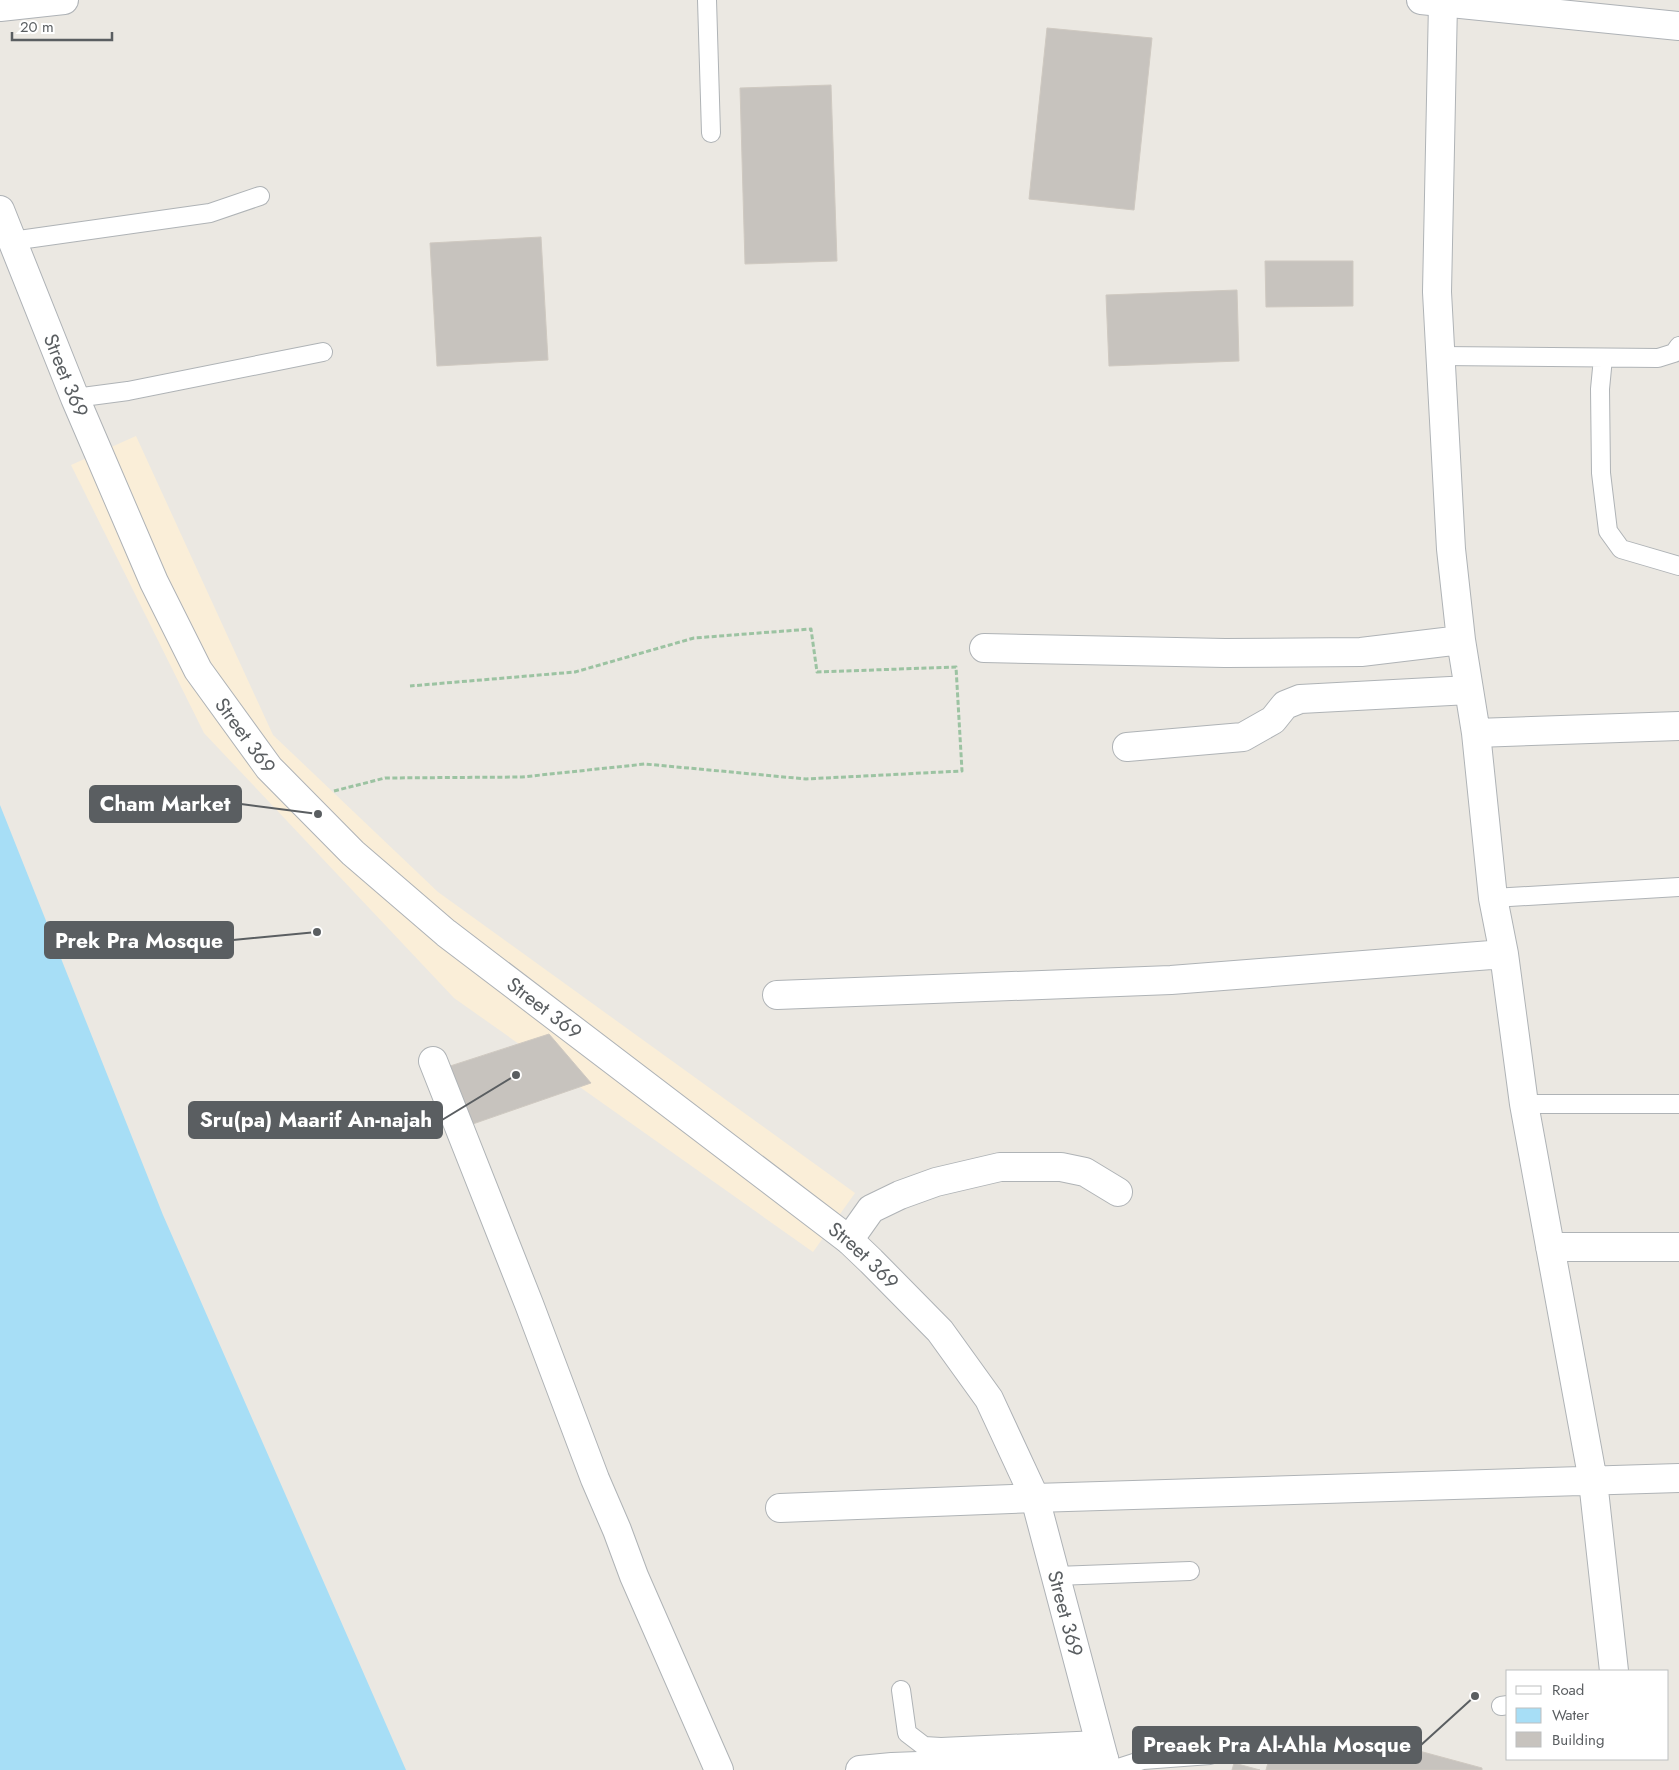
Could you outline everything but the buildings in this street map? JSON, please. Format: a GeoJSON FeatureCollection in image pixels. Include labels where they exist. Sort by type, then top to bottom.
{"type":"FeatureCollection","features":[{"type":"Feature","properties":{"kind":"street"},"geometry":{"type":"LineString","coordinates":[[0,7],[64,0]]}},
{"type":"Feature","properties":{"kind":"street"},"geometry":{"type":"LineString","coordinates":[[1614,1670],[1593,1481],[1524,1104],[1504,954],[1493,898],[1476,733],[1461,640],[1451,549],[1436,292],[1432,1],[1679,26]]}},
{"type":"Feature","properties":{"kind":"street","name":"Street 369"},"geometry":{"type":"LineString","coordinates":[[0,210],[75,398],[154,582],[198,670],[269,768],[353,853],[446,933],[849,1240],[871,1260],[940,1332],[984,1391],[1035,1498],[1105,1760]]}},
{"type":"Feature","properties":{"kind":"street"},"geometry":{"type":"LineString","coordinates":[[984,648],[1225,653],[1361,652],[1461,640]]}},
{"type":"Feature","properties":{"kind":"street"},"geometry":{"type":"LineString","coordinates":[[1127,747],[1243,737],[1273,720],[1285,706],[1300,700],[1469,690]]}},
{"type":"Feature","properties":{"kind":"street"},"geometry":{"type":"LineString","coordinates":[[1476,733],[1679,726]]}},
{"type":"Feature","properties":{"kind":"street"},"geometry":{"type":"LineString","coordinates":[[777,996],[1171,980],[1504,954]]}},
{"type":"Feature","properties":{"kind":"street"},"geometry":{"type":"LineString","coordinates":[[433,1062],[634,1576],[719,1770]]}},
{"type":"Feature","properties":{"kind":"street"},"geometry":{"type":"LineString","coordinates":[[849,1240],[871,1209],[885,1202],[936,1182],[1000,1167],[1061,1167],[1085,1172],[1118,1192]]}},
{"type":"Feature","properties":{"kind":"street"},"geometry":{"type":"LineString","coordinates":[[1550,1247],[1679,1247]]}},
{"type":"Feature","properties":{"kind":"street"},"geometry":{"type":"LineString","coordinates":[[780,1508],[1679,1478]]}},
{"type":"Feature","properties":{"kind":"street"},"geometry":{"type":"LineString","coordinates":[[860,1770],[892,1767],[1105,1760]]}},
{"type":"Feature","properties":{"kind":"lane"},"geometry":{"type":"LineString","coordinates":[[707,0],[711,133]]}},
{"type":"Feature","properties":{"kind":"lane"},"geometry":{"type":"LineString","coordinates":[[12,241],[210,213],[260,196]]}},
{"type":"Feature","properties":{"kind":"lane"},"geometry":{"type":"LineString","coordinates":[[1440,356],[1658,358],[1674,353],[1679,346]]}},
{"type":"Feature","properties":{"kind":"lane"},"geometry":{"type":"LineString","coordinates":[[75,398],[128,391],[323,352]]}},
{"type":"Feature","properties":{"kind":"lane"},"geometry":{"type":"LineString","coordinates":[[1603,358],[1600,389],[1601,474],[1608,531],[1621,549],[1679,566]]}},
{"type":"Feature","properties":{"kind":"lane"},"geometry":{"type":"LineString","coordinates":[[1493,898],[1679,887]]}},
{"type":"Feature","properties":{"kind":"lane"},"geometry":{"type":"LineString","coordinates":[[1524,1104],[1679,1104]]}},
{"type":"Feature","properties":{"kind":"lane"},"geometry":{"type":"LineString","coordinates":[[1056,1576],[1190,1571]]}},
{"type":"Feature","properties":{"kind":"lane"},"geometry":{"type":"LineString","coordinates":[[901,1690],[907,1733],[924,1746],[1105,1760],[1143,1760],[1210,1755]]}},
{"type":"Feature","properties":{"kind":"path"},"geometry":{"type":"LineString","coordinates":[[300,799],[385,778],[522,777],[645,764],[806,779],[962,771],[956,667],[817,672],[811,630],[694,638],[575,672],[410,686]]}},
{"type":"Feature","properties":{"kind":"shaded area"},"geometry":{"type":"Polygon","coordinates":[[[136,436],[273,735],[438,892],[855,1193],[813,1252],[454,998],[204,733],[71,465],[136,436]]]}},
{"type":"Feature","properties":{"kind":"water"},"geometry":{"type":"Polygon","coordinates":[[[0,805],[163,1215],[406,1770],[0,1770],[0,805]]]}},
{"type":"Feature","properties":{"kind":"place","name":"Cham Market"},"geometry":{"type":"Point","coordinates":[318,814]}},
{"type":"Feature","properties":{"kind":"place","name":"Prek Pra Mosque"},"geometry":{"type":"Point","coordinates":[317,932]}},
{"type":"Feature","properties":{"kind":"place","name":"Sru(pa) Maarif An-najah"},"geometry":{"type":"Point","coordinates":[516,1075]}},
{"type":"Feature","properties":{"kind":"place","name":"Preaek Pra Al-Ahla Mosque"},"geometry":{"type":"Point","coordinates":[1475,1696]}}]}
